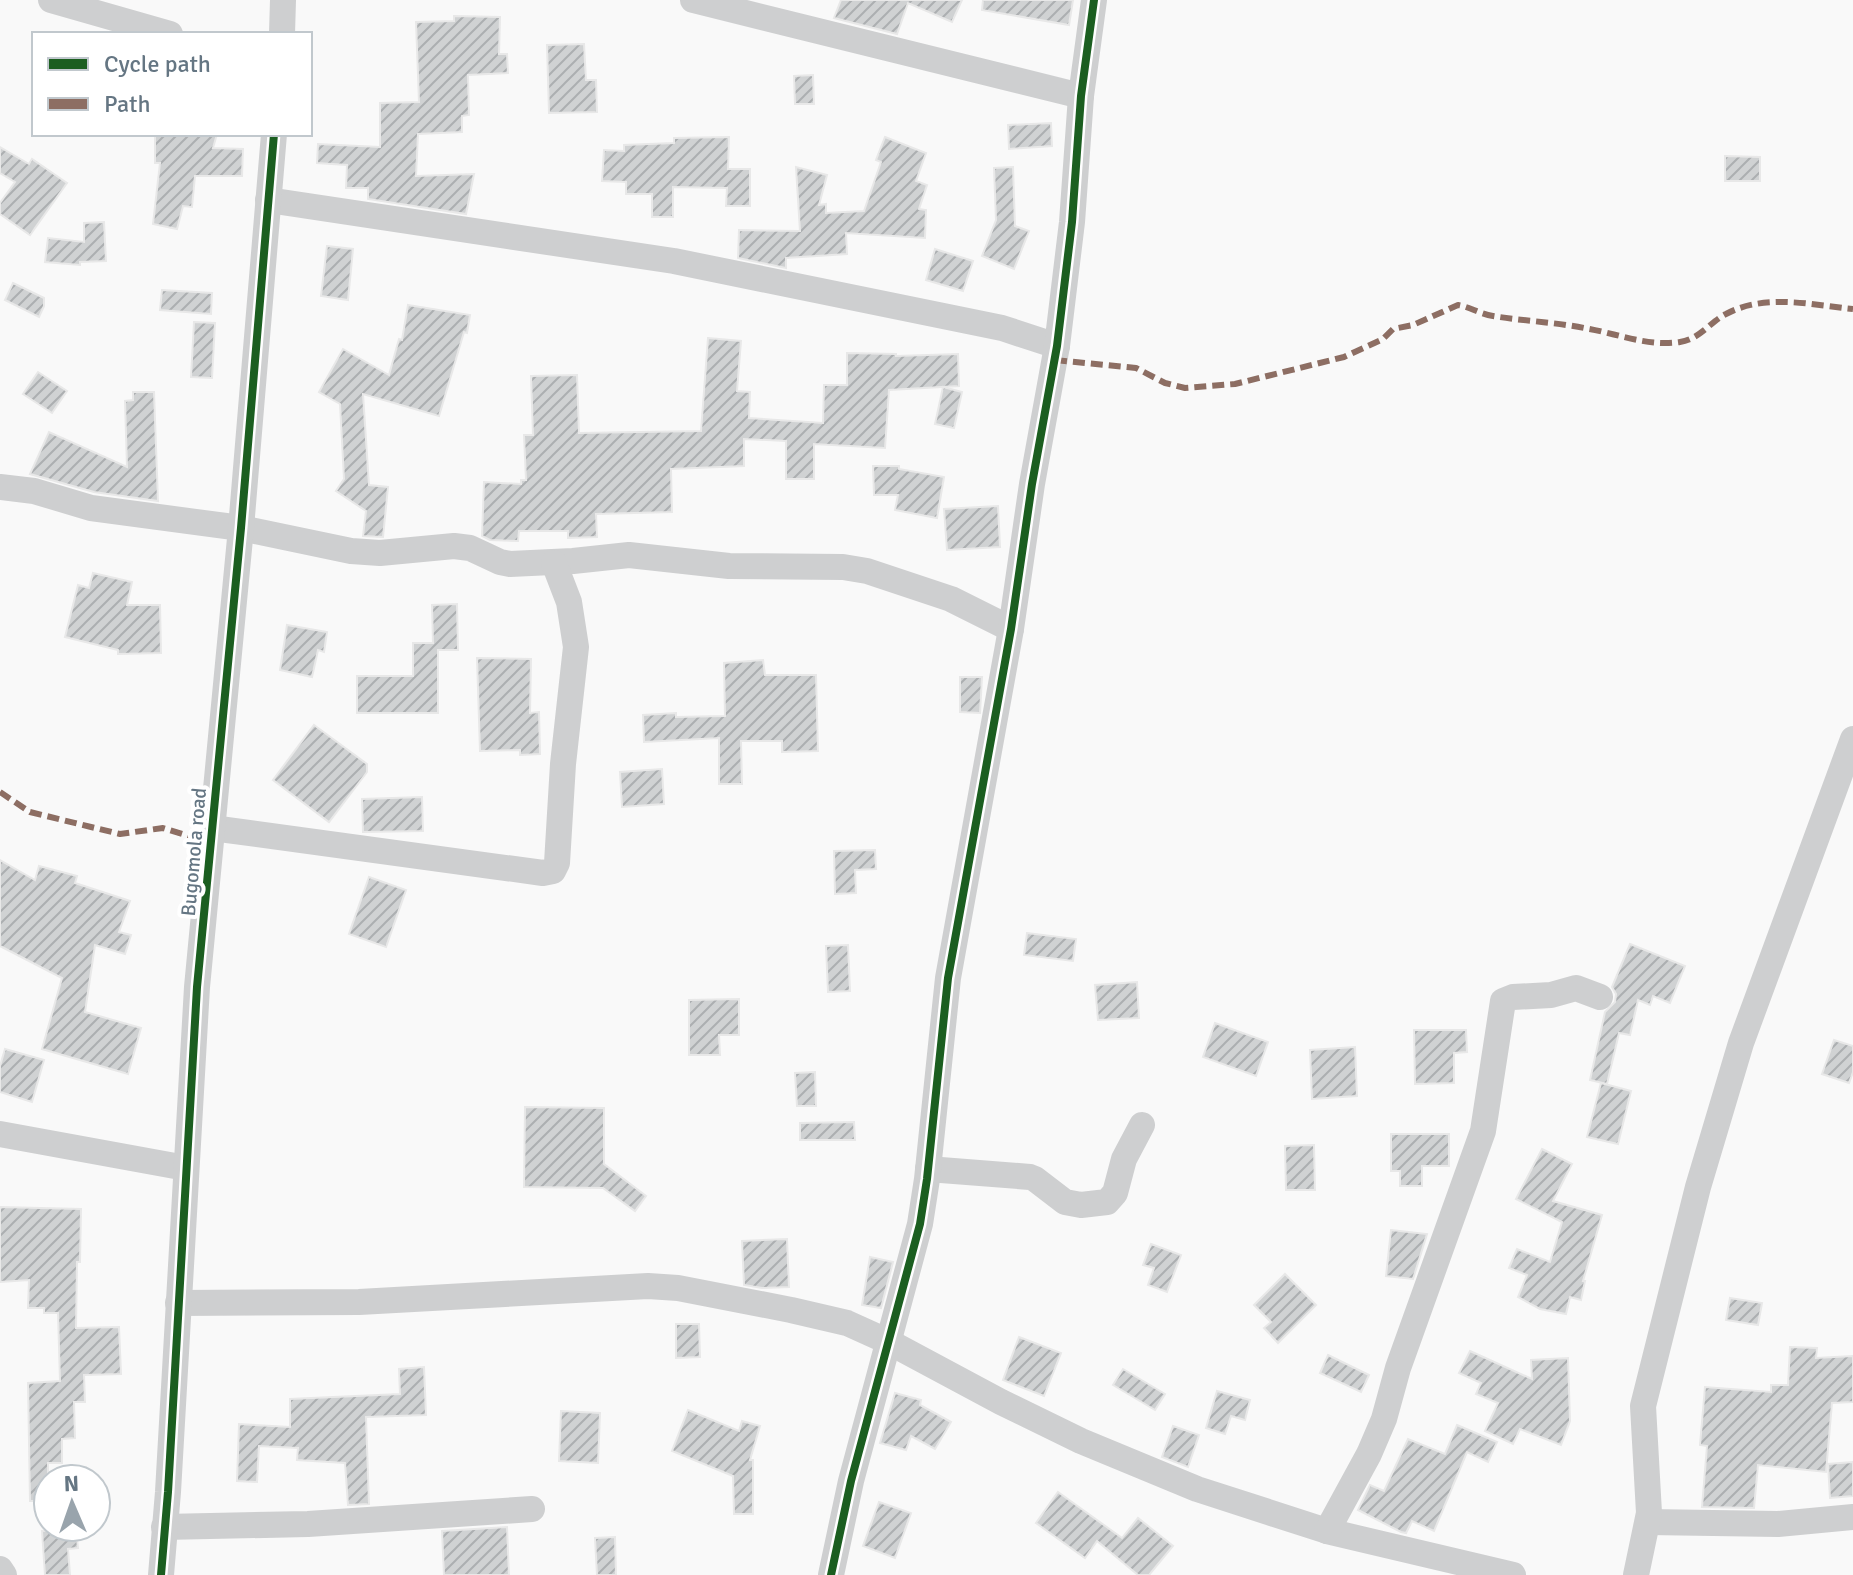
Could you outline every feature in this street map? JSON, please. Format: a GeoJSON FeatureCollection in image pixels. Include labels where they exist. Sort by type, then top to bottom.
{"type":"FeatureCollection","features":[{"type":"Feature","properties":{"kind":"street"},"geometry":{"type":"LineString","coordinates":[[51,0],[163,32]]}},
{"type":"Feature","properties":{"kind":"street"},"geometry":{"type":"LineString","coordinates":[[282,32],[283,0]]}},
{"type":"Feature","properties":{"kind":"street"},"geometry":{"type":"LineString","coordinates":[[693,0],[1081,96]]}},
{"type":"Feature","properties":{"kind":"street"},"geometry":{"type":"LineString","coordinates":[[831,1575],[851,1481],[920,1224],[948,978],[1011,629],[1032,484],[1057,346],[1072,222],[1081,96],[1094,0]]}},
{"type":"Feature","properties":{"kind":"street","name":"Bugomola road"},"geometry":{"type":"LineString","coordinates":[[161,1575],[197,987],[241,528],[274,136]]}},
{"type":"Feature","properties":{"kind":"street"},"geometry":{"type":"LineString","coordinates":[[268,200],[674,261],[1002,328],[1057,346]]}},
{"type":"Feature","properties":{"kind":"street"},"geometry":{"type":"LineString","coordinates":[[0,487],[34,491],[91,508],[241,528],[351,551],[380,553],[454,546],[470,548],[500,562],[554,563],[629,555],[729,566],[843,567],[867,571],[951,599],[1011,629]]}},
{"type":"Feature","properties":{"kind":"street"},"geometry":{"type":"LineString","coordinates":[[212,828],[543,873],[553,871],[557,863],[563,764],[576,647],[569,602],[554,563]]}},
{"type":"Feature","properties":{"kind":"street"},"geometry":{"type":"LineString","coordinates":[[1636,1575],[1650,1502],[1643,1406],[1698,1187],[1741,1043],[1853,739]]}},
{"type":"Feature","properties":{"kind":"street"},"geometry":{"type":"LineString","coordinates":[[1327,1531],[1369,1454],[1384,1419],[1413,1323],[1483,1131],[1503,1001],[1513,997],[1551,995],[1576,988],[1600,997]]}},
{"type":"Feature","properties":{"kind":"street"},"geometry":{"type":"LineString","coordinates":[[928,1169],[1030,1177],[1065,1202],[1081,1205],[1103,1203],[1115,1193],[1124,1159],[1142,1125]]}},
{"type":"Feature","properties":{"kind":"street"},"geometry":{"type":"LineString","coordinates":[[0,1134],[186,1168]]}},
{"type":"Feature","properties":{"kind":"street"},"geometry":{"type":"LineString","coordinates":[[178,1303],[359,1302],[648,1286],[678,1288],[791,1310],[847,1323],[1081,1441],[1197,1489],[1327,1531],[1513,1575]]}},
{"type":"Feature","properties":{"kind":"street"},"geometry":{"type":"LineString","coordinates":[[164,1527],[308,1524],[532,1509]]}},
{"type":"Feature","properties":{"kind":"street"},"geometry":{"type":"LineString","coordinates":[[1648,1522],[1778,1524],[1853,1517]]}},
{"type":"Feature","properties":{"kind":"street"},"geometry":{"type":"LineString","coordinates":[[0,1569],[4,1575]]}},
{"type":"Feature","properties":{"kind":"building"},"geometry":{"type":"Polygon","coordinates":[[[841,0],[962,0],[952,22],[908,3],[897,34],[834,18],[841,0]]]}},
{"type":"Feature","properties":{"kind":"building"},"geometry":{"type":"Polygon","coordinates":[[[983,0],[1073,0],[1069,25],[982,10],[983,0]]]}},
{"type":"Feature","properties":{"kind":"building"},"geometry":{"type":"Polygon","coordinates":[[[454,16],[500,17],[499,54],[507,54],[508,73],[468,75],[469,115],[462,116],[462,132],[418,134],[416,176],[474,174],[466,214],[368,199],[368,188],[346,188],[347,165],[317,163],[318,144],[380,147],[380,103],[419,102],[416,22],[454,21],[454,16]]]}},
{"type":"Feature","properties":{"kind":"building"},"geometry":{"type":"Polygon","coordinates":[[[584,44],[586,80],[596,80],[597,112],[549,113],[547,45],[584,44]]]}},
{"type":"Feature","properties":{"kind":"building"},"geometry":{"type":"Polygon","coordinates":[[[813,75],[814,104],[795,104],[794,76],[813,75]]]}},
{"type":"Feature","properties":{"kind":"building"},"geometry":{"type":"Polygon","coordinates":[[[1051,123],[1052,146],[1009,149],[1008,125],[1051,123]]]}},
{"type":"Feature","properties":{"kind":"building"},"geometry":{"type":"Polygon","coordinates":[[[155,136],[216,136],[213,148],[243,149],[242,176],[195,176],[192,207],[183,206],[177,229],[153,224],[160,163],[155,163],[155,136]]]}},
{"type":"Feature","properties":{"kind":"building"},"geometry":{"type":"Polygon","coordinates":[[[729,137],[728,169],[750,169],[750,206],[726,206],[727,188],[673,187],[673,217],[652,217],[652,194],[626,194],[626,182],[602,181],[604,150],[624,151],[624,145],[674,143],[674,138],[729,137]]]}},
{"type":"Feature","properties":{"kind":"building"},"geometry":{"type":"Polygon","coordinates":[[[885,137],[926,153],[916,181],[927,185],[919,209],[926,210],[925,238],[846,233],[847,254],[786,258],[786,268],[738,258],[739,230],[800,231],[796,167],[827,175],[819,205],[826,204],[826,213],[864,211],[881,162],[876,160],[885,137]]]}},
{"type":"Feature","properties":{"kind":"building"},"geometry":{"type":"Polygon","coordinates":[[[0,147],[29,164],[32,159],[67,183],[30,235],[0,214],[0,203],[15,182],[0,173],[0,147]]]}},
{"type":"Feature","properties":{"kind":"building"},"geometry":{"type":"Polygon","coordinates":[[[1725,156],[1760,157],[1760,181],[1725,181],[1725,156]]]}},
{"type":"Feature","properties":{"kind":"building"},"geometry":{"type":"Polygon","coordinates":[[[1013,167],[1015,226],[1029,231],[1014,269],[982,256],[996,220],[994,168],[1013,167]]]}},
{"type":"Feature","properties":{"kind":"building"},"geometry":{"type":"Polygon","coordinates":[[[104,222],[106,261],[80,262],[80,265],[45,262],[48,238],[84,242],[84,223],[104,222]]]}},
{"type":"Feature","properties":{"kind":"building"},"geometry":{"type":"Polygon","coordinates":[[[327,246],[353,249],[348,300],[321,296],[327,246]]]}},
{"type":"Feature","properties":{"kind":"building"},"geometry":{"type":"Polygon","coordinates":[[[935,249],[973,261],[963,291],[926,280],[935,249]]]}},
{"type":"Feature","properties":{"kind":"building"},"geometry":{"type":"Polygon","coordinates":[[[13,283],[44,298],[39,317],[5,300],[13,283]]]}},
{"type":"Feature","properties":{"kind":"building"},"geometry":{"type":"Polygon","coordinates":[[[162,290],[212,293],[211,314],[160,310],[162,290]]]}},
{"type":"Feature","properties":{"kind":"building"},"geometry":{"type":"Polygon","coordinates":[[[408,305],[470,315],[467,333],[464,332],[439,416],[363,394],[369,485],[388,487],[383,537],[363,536],[366,511],[336,491],[344,479],[340,404],[319,392],[343,349],[389,375],[399,339],[402,340],[408,305]]]}},
{"type":"Feature","properties":{"kind":"building"},"geometry":{"type":"Polygon","coordinates":[[[194,322],[215,323],[212,378],[191,377],[194,322]]]}},
{"type":"Feature","properties":{"kind":"building"},"geometry":{"type":"Polygon","coordinates":[[[708,338],[741,341],[737,391],[750,392],[749,418],[823,423],[824,385],[847,385],[847,353],[896,356],[958,354],[959,386],[889,390],[885,448],[814,444],[814,479],[786,479],[786,441],[744,439],[744,466],[671,469],[672,512],[596,514],[597,537],[568,538],[568,531],[519,531],[518,541],[490,540],[482,536],[484,482],[521,484],[521,480],[526,480],[524,435],[533,435],[531,376],[577,375],[579,433],[701,431],[708,338]]]}},
{"type":"Feature","properties":{"kind":"building"},"geometry":{"type":"Polygon","coordinates":[[[38,372],[67,391],[52,413],[23,394],[38,372]]]}},
{"type":"Feature","properties":{"kind":"building"},"geometry":{"type":"Polygon","coordinates":[[[943,387],[962,392],[954,428],[935,424],[943,387]]]}},
{"type":"Feature","properties":{"kind":"building"},"geometry":{"type":"Polygon","coordinates":[[[133,392],[154,392],[158,501],[94,492],[30,474],[49,432],[127,467],[125,401],[133,400],[133,392]]]}},
{"type":"Feature","properties":{"kind":"building"},"geometry":{"type":"Polygon","coordinates":[[[873,466],[899,466],[899,469],[944,477],[937,518],[895,510],[898,495],[874,495],[873,466]]]}},
{"type":"Feature","properties":{"kind":"building"},"geometry":{"type":"Polygon","coordinates":[[[998,506],[1000,547],[947,550],[944,509],[998,506]]]}},
{"type":"Feature","properties":{"kind":"building"},"geometry":{"type":"Polygon","coordinates":[[[93,573],[132,582],[127,605],[160,605],[161,653],[118,654],[118,650],[65,637],[78,585],[89,588],[93,573]]]}},
{"type":"Feature","properties":{"kind":"building"},"geometry":{"type":"Polygon","coordinates":[[[457,604],[458,650],[438,650],[438,713],[357,713],[357,676],[413,676],[413,643],[433,643],[432,605],[457,604]]]}},
{"type":"Feature","properties":{"kind":"building"},"geometry":{"type":"Polygon","coordinates":[[[287,625],[327,632],[324,652],[318,650],[312,677],[280,670],[287,625]]]}},
{"type":"Feature","properties":{"kind":"building"},"geometry":{"type":"Polygon","coordinates":[[[477,658],[531,659],[530,713],[539,712],[540,754],[520,755],[520,750],[480,751],[477,658]]]}},
{"type":"Feature","properties":{"kind":"building"},"geometry":{"type":"Polygon","coordinates":[[[763,660],[765,675],[816,675],[818,751],[782,752],[782,741],[741,741],[742,784],[719,784],[719,738],[644,742],[643,715],[676,713],[676,717],[725,716],[724,663],[763,660]]]}},
{"type":"Feature","properties":{"kind":"building"},"geometry":{"type":"Polygon","coordinates":[[[960,677],[982,677],[980,713],[960,712],[960,677]]]}},
{"type":"Feature","properties":{"kind":"building"},"geometry":{"type":"Polygon","coordinates":[[[314,725],[367,764],[367,772],[329,822],[273,780],[314,725]]]}},
{"type":"Feature","properties":{"kind":"building"},"geometry":{"type":"Polygon","coordinates":[[[662,769],[664,804],[622,807],[620,772],[662,769]]]}},
{"type":"Feature","properties":{"kind":"building"},"geometry":{"type":"Polygon","coordinates":[[[422,797],[423,831],[363,832],[362,799],[422,797]]]}},
{"type":"Feature","properties":{"kind":"building"},"geometry":{"type":"Polygon","coordinates":[[[875,850],[876,869],[855,870],[856,893],[835,894],[834,851],[875,850]]]}},
{"type":"Feature","properties":{"kind":"building"},"geometry":{"type":"Polygon","coordinates":[[[0,860],[35,880],[39,866],[77,876],[75,883],[130,901],[119,932],[131,935],[125,954],[95,945],[85,1012],[141,1028],[128,1074],[42,1049],[62,978],[0,946],[0,860]]]}},
{"type":"Feature","properties":{"kind":"building"},"geometry":{"type":"Polygon","coordinates":[[[369,877],[406,890],[386,947],[349,934],[369,877]]]}},
{"type":"Feature","properties":{"kind":"building"},"geometry":{"type":"Polygon","coordinates":[[[1027,933],[1076,939],[1073,961],[1024,955],[1027,933]]]}},
{"type":"Feature","properties":{"kind":"building"},"geometry":{"type":"Polygon","coordinates":[[[1630,944],[1685,966],[1670,1003],[1653,996],[1650,1005],[1638,1000],[1630,1035],[1619,1033],[1607,1084],[1590,1080],[1605,1012],[1615,1002],[1616,994],[1612,987],[1630,944]]]}},
{"type":"Feature","properties":{"kind":"building"},"geometry":{"type":"Polygon","coordinates":[[[848,945],[850,991],[828,992],[826,946],[848,945]]]}},
{"type":"Feature","properties":{"kind":"building"},"geometry":{"type":"Polygon","coordinates":[[[1137,982],[1139,1018],[1098,1020],[1095,985],[1137,982]]]}},
{"type":"Feature","properties":{"kind":"building"},"geometry":{"type":"Polygon","coordinates":[[[739,999],[739,1035],[719,1035],[720,1055],[689,1055],[689,1000],[739,999]]]}},
{"type":"Feature","properties":{"kind":"building"},"geometry":{"type":"Polygon","coordinates":[[[1215,1023],[1268,1042],[1256,1076],[1203,1057],[1215,1023]]]}},
{"type":"Feature","properties":{"kind":"building"},"geometry":{"type":"Polygon","coordinates":[[[1414,1030],[1466,1030],[1467,1052],[1454,1053],[1454,1083],[1415,1084],[1414,1030]]]}},
{"type":"Feature","properties":{"kind":"building"},"geometry":{"type":"Polygon","coordinates":[[[1834,1040],[1853,1046],[1853,1072],[1849,1083],[1822,1074],[1834,1040]]]}},
{"type":"Feature","properties":{"kind":"building"},"geometry":{"type":"Polygon","coordinates":[[[1355,1047],[1357,1096],[1312,1099],[1310,1050],[1355,1047]]]}},
{"type":"Feature","properties":{"kind":"building"},"geometry":{"type":"Polygon","coordinates":[[[5,1049],[44,1060],[32,1102],[0,1092],[0,1066],[5,1049]]]}},
{"type":"Feature","properties":{"kind":"building"},"geometry":{"type":"Polygon","coordinates":[[[815,1072],[816,1106],[797,1106],[795,1073],[815,1072]]]}},
{"type":"Feature","properties":{"kind":"building"},"geometry":{"type":"Polygon","coordinates":[[[1601,1083],[1631,1091],[1618,1144],[1587,1137],[1601,1083]]]}},
{"type":"Feature","properties":{"kind":"building"},"geometry":{"type":"Polygon","coordinates":[[[525,1107],[604,1108],[604,1164],[646,1196],[635,1211],[603,1188],[524,1187],[525,1107]]]}},
{"type":"Feature","properties":{"kind":"building"},"geometry":{"type":"Polygon","coordinates":[[[854,1122],[855,1140],[800,1140],[800,1123],[854,1122]]]}},
{"type":"Feature","properties":{"kind":"building"},"geometry":{"type":"Polygon","coordinates":[[[1391,1134],[1449,1134],[1449,1166],[1422,1166],[1422,1186],[1400,1186],[1400,1171],[1391,1171],[1391,1134]]]}},
{"type":"Feature","properties":{"kind":"building"},"geometry":{"type":"Polygon","coordinates":[[[1314,1145],[1315,1190],[1286,1190],[1285,1146],[1314,1145]]]}},
{"type":"Feature","properties":{"kind":"building"},"geometry":{"type":"Polygon","coordinates":[[[1542,1149],[1572,1164],[1553,1201],[1602,1215],[1583,1281],[1581,1300],[1570,1297],[1566,1314],[1540,1309],[1518,1297],[1527,1275],[1509,1268],[1517,1249],[1550,1262],[1562,1222],[1516,1199],[1542,1149]]]}},
{"type":"Feature","properties":{"kind":"building"},"geometry":{"type":"Polygon","coordinates":[[[0,1207],[81,1209],[76,1328],[119,1327],[121,1374],[84,1375],[85,1402],[74,1402],[75,1438],[62,1439],[62,1463],[32,1463],[32,1501],[28,1383],[60,1381],[58,1313],[44,1313],[44,1308],[28,1308],[29,1280],[0,1282],[0,1207]]]}},
{"type":"Feature","properties":{"kind":"building"},"geometry":{"type":"Polygon","coordinates":[[[1391,1230],[1427,1234],[1413,1279],[1386,1276],[1391,1230]]]}},
{"type":"Feature","properties":{"kind":"building"},"geometry":{"type":"Polygon","coordinates":[[[787,1239],[789,1287],[744,1285],[742,1241],[787,1239]]]}},
{"type":"Feature","properties":{"kind":"building"},"geometry":{"type":"Polygon","coordinates":[[[1151,1244],[1181,1255],[1167,1292],[1148,1285],[1154,1268],[1143,1265],[1151,1244]]]}},
{"type":"Feature","properties":{"kind":"building"},"geometry":{"type":"Polygon","coordinates":[[[870,1257],[893,1262],[881,1308],[862,1305],[870,1257]]]}},
{"type":"Feature","properties":{"kind":"building"},"geometry":{"type":"Polygon","coordinates":[[[1285,1274],[1316,1305],[1278,1343],[1264,1328],[1271,1322],[1254,1305],[1285,1274]]]}},
{"type":"Feature","properties":{"kind":"building"},"geometry":{"type":"Polygon","coordinates":[[[1730,1298],[1762,1303],[1758,1325],[1726,1320],[1730,1298]]]}},
{"type":"Feature","properties":{"kind":"building"},"geometry":{"type":"Polygon","coordinates":[[[676,1324],[699,1324],[700,1357],[676,1358],[676,1324]]]}},
{"type":"Feature","properties":{"kind":"building"},"geometry":{"type":"Polygon","coordinates":[[[1019,1337],[1061,1353],[1044,1396],[1003,1380],[1019,1337]]]}},
{"type":"Feature","properties":{"kind":"building"},"geometry":{"type":"Polygon","coordinates":[[[1790,1347],[1817,1348],[1816,1358],[1853,1356],[1853,1402],[1832,1403],[1826,1472],[1758,1465],[1754,1508],[1702,1507],[1707,1446],[1700,1445],[1705,1387],[1771,1392],[1771,1385],[1788,1385],[1790,1347]]]}},
{"type":"Feature","properties":{"kind":"building"},"geometry":{"type":"Polygon","coordinates":[[[1470,1351],[1532,1379],[1531,1360],[1568,1358],[1570,1421],[1561,1445],[1520,1429],[1513,1444],[1485,1431],[1498,1403],[1476,1394],[1481,1383],[1459,1373],[1470,1351]]]}},
{"type":"Feature","properties":{"kind":"building"},"geometry":{"type":"Polygon","coordinates":[[[1328,1355],[1369,1375],[1361,1392],[1320,1373],[1328,1355]]]}},
{"type":"Feature","properties":{"kind":"building"},"geometry":{"type":"Polygon","coordinates":[[[424,1367],[426,1415],[366,1417],[369,1504],[348,1505],[345,1463],[297,1460],[298,1448],[259,1446],[257,1482],[237,1481],[239,1424],[290,1427],[290,1399],[400,1394],[399,1369],[424,1367]]]}},
{"type":"Feature","properties":{"kind":"building"},"geometry":{"type":"Polygon","coordinates":[[[1123,1369],[1165,1394],[1155,1410],[1113,1385],[1123,1369]]]}},
{"type":"Feature","properties":{"kind":"building"},"geometry":{"type":"Polygon","coordinates":[[[1217,1391],[1250,1400],[1245,1420],[1231,1416],[1225,1434],[1206,1428],[1217,1391]]]}},
{"type":"Feature","properties":{"kind":"building"},"geometry":{"type":"Polygon","coordinates":[[[895,1393],[921,1400],[920,1405],[951,1422],[935,1449],[911,1436],[906,1450],[880,1443],[895,1393]]]}},
{"type":"Feature","properties":{"kind":"building"},"geometry":{"type":"Polygon","coordinates":[[[688,1410],[739,1431],[742,1421],[760,1426],[750,1460],[753,1460],[753,1514],[734,1514],[733,1476],[672,1451],[688,1410]]]}},
{"type":"Feature","properties":{"kind":"building"},"geometry":{"type":"Polygon","coordinates":[[[561,1411],[600,1413],[598,1463],[559,1461],[561,1411]]]}},
{"type":"Feature","properties":{"kind":"building"},"geometry":{"type":"Polygon","coordinates":[[[1457,1425],[1497,1442],[1488,1462],[1467,1452],[1434,1531],[1412,1521],[1406,1533],[1401,1532],[1358,1510],[1370,1485],[1384,1491],[1408,1439],[1445,1454],[1457,1425]]]}},
{"type":"Feature","properties":{"kind":"building"},"geometry":{"type":"Polygon","coordinates":[[[1173,1426],[1199,1435],[1188,1467],[1162,1457],[1173,1426]]]}},
{"type":"Feature","properties":{"kind":"building"},"geometry":{"type":"Polygon","coordinates":[[[1853,1462],[1853,1496],[1830,1498],[1828,1464],[1853,1462]]]}},
{"type":"Feature","properties":{"kind":"building"},"geometry":{"type":"Polygon","coordinates":[[[1058,1492],[1122,1538],[1138,1518],[1173,1546],[1149,1575],[1138,1575],[1097,1541],[1085,1558],[1036,1523],[1058,1492]]]}},
{"type":"Feature","properties":{"kind":"building"},"geometry":{"type":"Polygon","coordinates":[[[879,1502],[911,1513],[895,1558],[863,1546],[879,1502]]]}},
{"type":"Feature","properties":{"kind":"building"},"geometry":{"type":"Polygon","coordinates":[[[507,1527],[509,1575],[444,1575],[442,1531],[507,1527]]]}},
{"type":"Feature","properties":{"kind":"building"},"geometry":{"type":"Polygon","coordinates":[[[615,1537],[616,1575],[597,1575],[595,1538],[615,1537]]]}},
{"type":"Feature","properties":{"kind":"building"},"geometry":{"type":"Polygon","coordinates":[[[43,1543],[78,1543],[78,1548],[68,1549],[70,1575],[45,1575],[43,1543]]]}},
{"type":"Feature","properties":{"kind":"marked path"},"geometry":{"type":"LineString","coordinates":[[1055,360],[1136,368],[1165,383],[1185,388],[1235,384],[1344,357],[1383,339],[1393,329],[1413,325],[1458,305],[1493,316],[1668,343],[1687,340],[1720,317],[1757,304],[1789,302],[1853,309]]}},
{"type":"Feature","properties":{"kind":"marked path"},"geometry":{"type":"LineString","coordinates":[[0,792],[30,812],[91,827],[120,834],[163,828],[211,843]]}},
{"type":"Feature","properties":{"kind":"cycle path"},"geometry":{"type":"LineString","coordinates":[[831,1575],[851,1481],[920,1224],[948,978],[1011,629],[1032,484],[1057,346],[1072,222],[1081,96],[1094,0]]}},
{"type":"Feature","properties":{"kind":"cycle path"},"geometry":{"type":"LineString","coordinates":[[161,1575],[197,987],[241,528],[274,136]]}}]}
